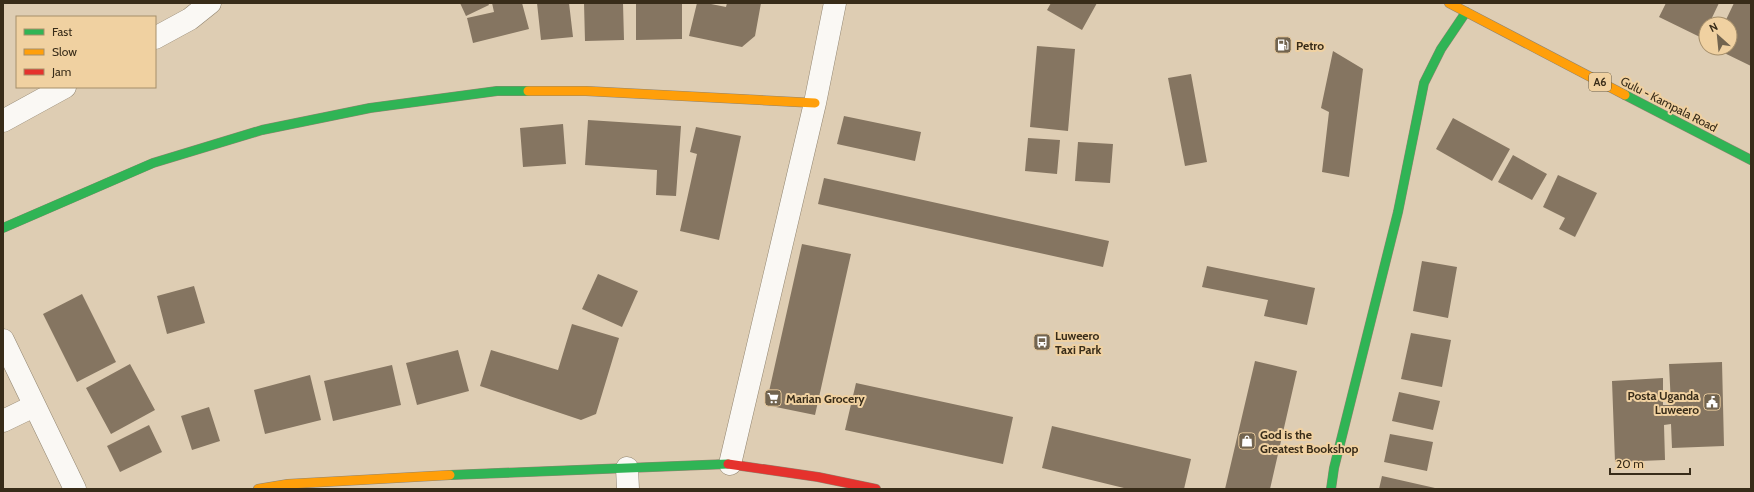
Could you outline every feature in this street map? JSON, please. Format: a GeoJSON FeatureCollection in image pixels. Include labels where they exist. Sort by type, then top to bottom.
{"type":"FeatureCollection","features":[{"type":"Feature","properties":{"kind":"street"},"geometry":{"type":"LineString","coordinates":[[156,37],[190,18],[210,3]]}},
{"type":"Feature","properties":{"kind":"street"},"geometry":{"type":"LineString","coordinates":[[730,464],[815,103],[835,3]]}},
{"type":"Feature","properties":{"kind":"street","name":"Gulu - Kampala Road"},"geometry":{"type":"LineString","coordinates":[[1449,3],[1751,160]]}},
{"type":"Feature","properties":{"kind":"street"},"geometry":{"type":"LineString","coordinates":[[1330,489],[1398,212],[1424,83],[1441,49],[1466,12]]}},
{"type":"Feature","properties":{"kind":"street"},"geometry":{"type":"LineString","coordinates":[[3,121],[63,88]]}},
{"type":"Feature","properties":{"kind":"street"},"geometry":{"type":"LineString","coordinates":[[3,228],[153,163],[262,130],[370,108],[497,91],[586,91],[815,103]]}},
{"type":"Feature","properties":{"kind":"street"},"geometry":{"type":"LineString","coordinates":[[3,340],[75,489]]}},
{"type":"Feature","properties":{"kind":"street"},"geometry":{"type":"LineString","coordinates":[[3,421],[34,406]]}},
{"type":"Feature","properties":{"kind":"street"},"geometry":{"type":"LineString","coordinates":[[258,489],[288,484],[518,471],[627,478],[730,464],[818,477],[876,489]]}},
{"type":"Feature","properties":{"kind":"building"},"geometry":{"type":"Polygon","coordinates":[[[460,3],[488,3],[489,5],[466,16],[460,3]]]}},
{"type":"Feature","properties":{"kind":"building"},"geometry":{"type":"Polygon","coordinates":[[[492,3],[522,3],[529,29],[473,43],[467,18],[494,12],[492,3]]]}},
{"type":"Feature","properties":{"kind":"building"},"geometry":{"type":"Polygon","coordinates":[[[537,3],[569,3],[573,37],[541,40],[537,3]]]}},
{"type":"Feature","properties":{"kind":"building"},"geometry":{"type":"Polygon","coordinates":[[[584,3],[623,3],[624,40],[585,41],[584,3]]]}},
{"type":"Feature","properties":{"kind":"building"},"geometry":{"type":"Polygon","coordinates":[[[636,3],[682,3],[682,39],[636,40],[636,3]]]}},
{"type":"Feature","properties":{"kind":"building"},"geometry":{"type":"Polygon","coordinates":[[[697,3],[706,3],[726,7],[727,3],[761,3],[755,36],[742,47],[689,36],[697,3]]]}},
{"type":"Feature","properties":{"kind":"building"},"geometry":{"type":"Polygon","coordinates":[[[1051,3],[1097,3],[1082,30],[1047,10],[1051,3]]]}},
{"type":"Feature","properties":{"kind":"building"},"geometry":{"type":"Polygon","coordinates":[[[1666,3],[1719,3],[1713,16],[1698,16],[1698,36],[1659,17],[1666,3]]]}},
{"type":"Feature","properties":{"kind":"building"},"geometry":{"type":"Polygon","coordinates":[[[1734,3],[1751,3],[1751,66],[1730,56],[1738,56],[1738,16],[1728,16],[1734,3]]]}},
{"type":"Feature","properties":{"kind":"building"},"geometry":{"type":"Polygon","coordinates":[[[1037,46],[1075,49],[1068,131],[1030,127],[1037,46]]]}},
{"type":"Feature","properties":{"kind":"building"},"geometry":{"type":"Polygon","coordinates":[[[1333,51],[1363,69],[1349,177],[1322,172],[1329,112],[1321,108],[1333,51]]]}},
{"type":"Feature","properties":{"kind":"building"},"geometry":{"type":"Polygon","coordinates":[[[1191,74],[1207,162],[1185,166],[1168,78],[1191,74]]]}},
{"type":"Feature","properties":{"kind":"building"},"geometry":{"type":"Polygon","coordinates":[[[844,116],[921,132],[915,161],[837,144],[844,116]]]}},
{"type":"Feature","properties":{"kind":"building"},"geometry":{"type":"Polygon","coordinates":[[[1453,118],[1510,149],[1492,181],[1436,149],[1453,118]]]}},
{"type":"Feature","properties":{"kind":"building"},"geometry":{"type":"Polygon","coordinates":[[[588,120],[681,126],[676,196],[656,195],[657,170],[585,165],[588,120]]]}},
{"type":"Feature","properties":{"kind":"building"},"geometry":{"type":"Polygon","coordinates":[[[563,124],[566,164],[523,167],[520,128],[563,124]]]}},
{"type":"Feature","properties":{"kind":"building"},"geometry":{"type":"Polygon","coordinates":[[[696,127],[741,136],[719,240],[680,231],[697,154],[690,152],[696,127]]]}},
{"type":"Feature","properties":{"kind":"building"},"geometry":{"type":"Polygon","coordinates":[[[1028,138],[1060,140],[1057,174],[1025,171],[1028,138]]]}},
{"type":"Feature","properties":{"kind":"building"},"geometry":{"type":"Polygon","coordinates":[[[1078,142],[1113,144],[1110,183],[1075,181],[1078,142]]]}},
{"type":"Feature","properties":{"kind":"building"},"geometry":{"type":"Polygon","coordinates":[[[1513,155],[1547,174],[1532,200],[1498,182],[1513,155]]]}},
{"type":"Feature","properties":{"kind":"building"},"geometry":{"type":"Polygon","coordinates":[[[1558,175],[1597,193],[1575,237],[1559,229],[1565,218],[1543,207],[1558,175]]]}},
{"type":"Feature","properties":{"kind":"building"},"geometry":{"type":"Polygon","coordinates":[[[824,178],[1109,241],[1103,267],[818,204],[824,178]]]}},
{"type":"Feature","properties":{"kind":"building"},"geometry":{"type":"Polygon","coordinates":[[[802,244],[851,254],[815,415],[766,405],[802,244]]]}},
{"type":"Feature","properties":{"kind":"building"},"geometry":{"type":"Polygon","coordinates":[[[1422,261],[1457,267],[1448,318],[1413,311],[1422,261]]]}},
{"type":"Feature","properties":{"kind":"building"},"geometry":{"type":"Polygon","coordinates":[[[1207,266],[1315,288],[1307,325],[1264,316],[1268,300],[1202,287],[1207,266]]]}},
{"type":"Feature","properties":{"kind":"building"},"geometry":{"type":"Polygon","coordinates":[[[598,274],[638,291],[622,327],[582,309],[598,274]]]}},
{"type":"Feature","properties":{"kind":"building"},"geometry":{"type":"Polygon","coordinates":[[[194,286],[205,323],[167,334],[157,296],[194,286]]]}},
{"type":"Feature","properties":{"kind":"building"},"geometry":{"type":"Polygon","coordinates":[[[82,294],[116,362],[77,382],[43,314],[82,294]]]}},
{"type":"Feature","properties":{"kind":"building"},"geometry":{"type":"Polygon","coordinates":[[[572,324],[619,338],[596,414],[581,420],[480,386],[491,350],[558,370],[572,324]]]}},
{"type":"Feature","properties":{"kind":"building"},"geometry":{"type":"Polygon","coordinates":[[[1411,333],[1451,340],[1442,387],[1401,379],[1411,333]]]}},
{"type":"Feature","properties":{"kind":"building"},"geometry":{"type":"Polygon","coordinates":[[[458,350],[469,391],[417,405],[406,363],[458,350]]]}},
{"type":"Feature","properties":{"kind":"building"},"geometry":{"type":"Polygon","coordinates":[[[1255,361],[1297,371],[1270,489],[1225,489],[1255,361]]]}},
{"type":"Feature","properties":{"kind":"building"},"geometry":{"type":"Polygon","coordinates":[[[1722,362],[1724,446],[1672,448],[1671,424],[1664,425],[1665,460],[1615,462],[1612,381],[1663,378],[1663,405],[1671,405],[1669,364],[1722,362]]]}},
{"type":"Feature","properties":{"kind":"building"},"geometry":{"type":"Polygon","coordinates":[[[130,364],[155,410],[111,434],[86,388],[130,364]]]}},
{"type":"Feature","properties":{"kind":"building"},"geometry":{"type":"Polygon","coordinates":[[[392,365],[401,405],[333,421],[324,381],[392,365]]]}},
{"type":"Feature","properties":{"kind":"building"},"geometry":{"type":"Polygon","coordinates":[[[310,375],[321,420],[265,434],[254,390],[310,375]]]}},
{"type":"Feature","properties":{"kind":"building"},"geometry":{"type":"Polygon","coordinates":[[[856,383],[1013,417],[1003,464],[845,430],[856,383]]]}},
{"type":"Feature","properties":{"kind":"building"},"geometry":{"type":"Polygon","coordinates":[[[1399,392],[1440,401],[1433,430],[1392,421],[1399,392]]]}},
{"type":"Feature","properties":{"kind":"building"},"geometry":{"type":"Polygon","coordinates":[[[209,407],[220,441],[192,450],[181,416],[209,407]]]}},
{"type":"Feature","properties":{"kind":"building"},"geometry":{"type":"Polygon","coordinates":[[[149,425],[162,452],[120,472],[107,446],[149,425]]]}},
{"type":"Feature","properties":{"kind":"building"},"geometry":{"type":"Polygon","coordinates":[[[1052,426],[1191,459],[1184,489],[1128,489],[1042,468],[1052,426]]]}},
{"type":"Feature","properties":{"kind":"building"},"geometry":{"type":"Polygon","coordinates":[[[1390,434],[1433,442],[1427,471],[1384,462],[1390,434]]]}},
{"type":"Feature","properties":{"kind":"building"},"geometry":{"type":"Polygon","coordinates":[[[1382,476],[1435,488],[1435,489],[1379,489],[1382,476]]]}},
{"type":"Feature","properties":{"kind":"traffic: fast"},"geometry":{"type":"LineString","coordinates":[[1331,489],[1334,468],[1398,212],[1424,83],[1441,49],[1466,12]]}},
{"type":"Feature","properties":{"kind":"traffic: fast"},"geometry":{"type":"LineString","coordinates":[[3,228],[153,163],[262,130],[370,108],[497,91],[528,91]]}},
{"type":"Feature","properties":{"kind":"traffic: fast"},"geometry":{"type":"LineString","coordinates":[[1625,95],[1751,160]]}},
{"type":"Feature","properties":{"kind":"traffic: fast"},"geometry":{"type":"LineString","coordinates":[[450,475],[728,464]]}},
{"type":"Feature","properties":{"kind":"traffic: slow"},"geometry":{"type":"LineString","coordinates":[[1449,3],[1625,95]]}},
{"type":"Feature","properties":{"kind":"traffic: slow"},"geometry":{"type":"LineString","coordinates":[[528,91],[586,91],[815,103]]}},
{"type":"Feature","properties":{"kind":"traffic: slow"},"geometry":{"type":"LineString","coordinates":[[258,489],[288,484],[450,475]]}},
{"type":"Feature","properties":{"kind":"traffic: jam"},"geometry":{"type":"LineString","coordinates":[[728,464],[818,477],[876,489]]}},
{"type":"Feature","properties":{"kind":"place","name":"Petro"},"geometry":{"type":"Point","coordinates":[1283,45]}},
{"type":"Feature","properties":{"kind":"place","name":"Luweero Taxi Park"},"geometry":{"type":"Point","coordinates":[1042,342]}},
{"type":"Feature","properties":{"kind":"place","name":"Marian Grocery"},"geometry":{"type":"Point","coordinates":[773,398]}},
{"type":"Feature","properties":{"kind":"place","name":"Posta Uganda Luweero"},"geometry":{"type":"Point","coordinates":[1712,402]}},
{"type":"Feature","properties":{"kind":"place","name":"God is the Greatest Bookshop"},"geometry":{"type":"Point","coordinates":[1247,441]}}]}
